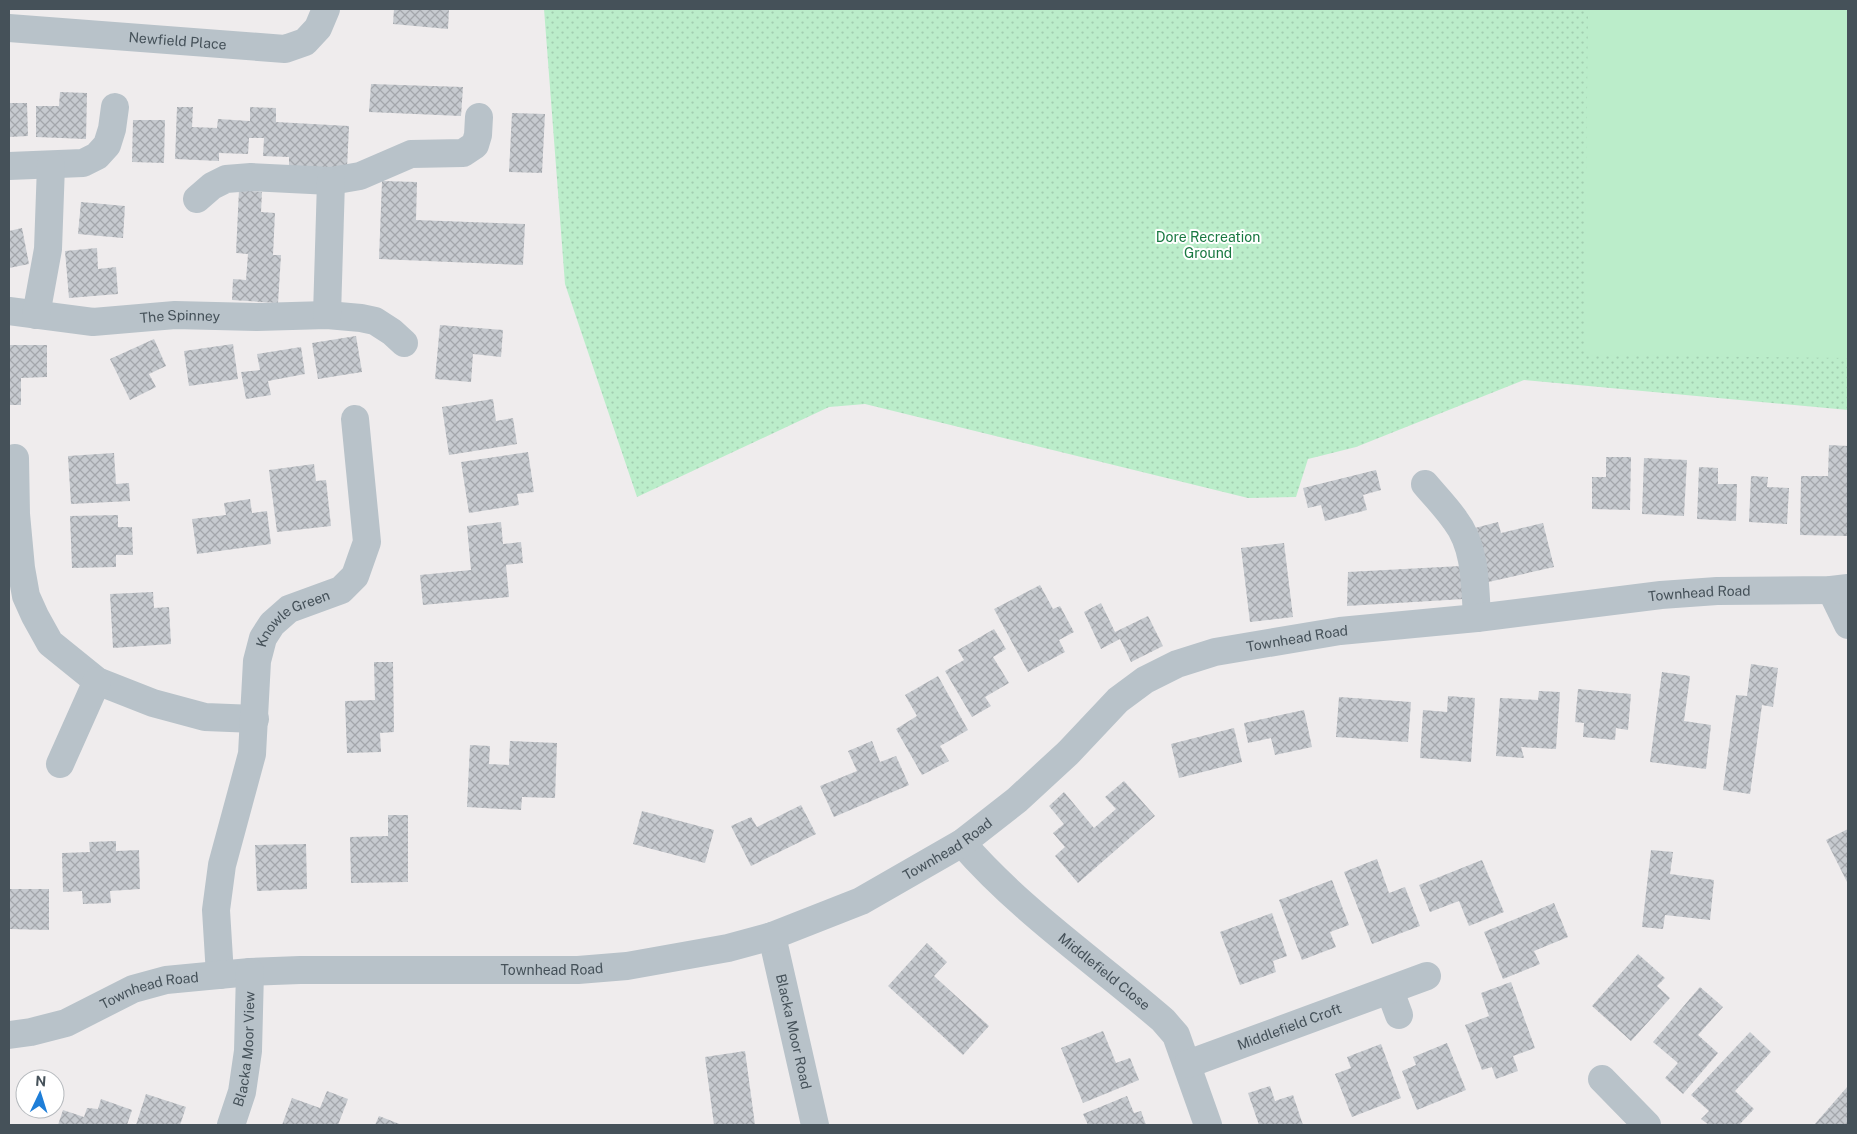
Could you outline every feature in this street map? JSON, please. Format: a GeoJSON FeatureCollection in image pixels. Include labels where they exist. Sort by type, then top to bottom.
{"type":"FeatureCollection","features":[{"type":"Feature","properties":{"kind":"street","name":"Newfield Place"},"geometry":{"type":"LineString","coordinates":[[9,28],[285,49],[305,42],[318,28],[326,9]]}},
{"type":"Feature","properties":{"kind":"street"},"geometry":{"type":"LineString","coordinates":[[9,166],[83,163],[97,156],[110,137],[115,107]]}},
{"type":"Feature","properties":{"kind":"street"},"geometry":{"type":"LineString","coordinates":[[197,199],[212,186],[226,179],[251,177],[331,181],[360,176],[411,154],[463,153],[475,146],[479,117]]}},
{"type":"Feature","properties":{"kind":"street"},"geometry":{"type":"LineString","coordinates":[[36,315],[48,248],[51,165]]}},
{"type":"Feature","properties":{"kind":"street"},"geometry":{"type":"LineString","coordinates":[[327,315],[331,181]]}},
{"type":"Feature","properties":{"kind":"street","name":"The Spinney"},"geometry":{"type":"LineString","coordinates":[[9,312],[93,322],[175,315],[257,317],[327,315],[375,321],[392,332],[404,343]]}},
{"type":"Feature","properties":{"kind":"street","name":"Knowle Green"},"geometry":{"type":"LineString","coordinates":[[220,975],[216,910],[222,865],[252,754],[257,661],[263,638],[272,624],[289,609],[341,590],[355,576],[367,542],[356,420]]}},
{"type":"Feature","properties":{"kind":"street"},"geometry":{"type":"LineString","coordinates":[[15,458],[12,514],[26,596],[50,643],[97,681],[153,703],[205,717],[255,719]]}},
{"type":"Feature","properties":{"kind":"street"},"geometry":{"type":"LineString","coordinates":[[1425,484],[1456,521],[1467,542],[1474,571],[1477,618]]}},
{"type":"Feature","properties":{"kind":"street"},"geometry":{"type":"LineString","coordinates":[[1840,589],[1848,625]]}},
{"type":"Feature","properties":{"kind":"street","name":"Townhead Road"},"geometry":{"type":"LineString","coordinates":[[9,1035],[31,1032],[66,1022],[133,989],[166,980],[250,972],[300,970],[578,970],[627,966],[678,958],[728,948],[772,936],[861,901],[962,843],[1017,800],[1068,753],[1118,700],[1144,680],[1177,664],[1215,652],[1340,631],[1477,618],[1660,596],[1717,591],[1840,589]]}},
{"type":"Feature","properties":{"kind":"street"},"geometry":{"type":"LineString","coordinates":[[60,764],[97,681]]}},
{"type":"Feature","properties":{"kind":"street","name":"Middlefield Close"},"geometry":{"type":"LineString","coordinates":[[962,843],[997,880],[1061,937],[1163,1020],[1176,1036],[1188,1064],[1208,1125]]}},
{"type":"Feature","properties":{"kind":"street","name":"Blacka Moor Road"},"geometry":{"type":"LineString","coordinates":[[772,936],[815,1125]]}},
{"type":"Feature","properties":{"kind":"street","name":"Blacka Moor View"},"geometry":{"type":"LineString","coordinates":[[231,1125],[242,1092],[248,1051],[250,972]]}},
{"type":"Feature","properties":{"kind":"street","name":"Middlefield Croft"},"geometry":{"type":"LineString","coordinates":[[1188,1064],[1394,1003],[1427,976]]}},
{"type":"Feature","properties":{"kind":"street"},"geometry":{"type":"LineString","coordinates":[[1602,1079],[1646,1125]]}},
{"type":"Feature","properties":{"kind":"green space","name":"Dore Recreation Ground"},"geometry":{"type":"Polygon","coordinates":[[[544,9],[1848,9],[1848,410],[1524,380],[1356,447],[1308,459],[1296,497],[1248,498],[865,404],[829,407],[637,497],[565,284],[544,9]]]}},
{"type":"Feature","properties":{"kind":"green space"},"geometry":{"type":"Polygon","coordinates":[[[1588,9],[1848,9],[1848,358],[1584,355],[1588,9]]]}},
{"type":"Feature","properties":{"kind":"building"},"geometry":{"type":"Polygon","coordinates":[[[394,9],[449,9],[448,29],[393,24],[394,9]]]}},
{"type":"Feature","properties":{"kind":"building"},"geometry":{"type":"Polygon","coordinates":[[[371,84],[463,87],[461,116],[369,112],[371,84]]]}},
{"type":"Feature","properties":{"kind":"building"},"geometry":{"type":"Polygon","coordinates":[[[60,92],[87,93],[86,139],[36,137],[36,106],[59,106],[60,92]]]}},
{"type":"Feature","properties":{"kind":"building"},"geometry":{"type":"Polygon","coordinates":[[[9,103],[27,103],[28,136],[9,137],[9,103]]]}},
{"type":"Feature","properties":{"kind":"building"},"geometry":{"type":"Polygon","coordinates":[[[177,107],[193,107],[192,127],[217,128],[218,119],[250,121],[250,107],[276,108],[276,122],[349,126],[347,168],[289,166],[289,157],[263,156],[264,138],[249,138],[248,154],[219,153],[219,161],[175,159],[177,107]]]}},
{"type":"Feature","properties":{"kind":"building"},"geometry":{"type":"Polygon","coordinates":[[[512,113],[545,114],[542,173],[509,172],[512,113]]]}},
{"type":"Feature","properties":{"kind":"building"},"geometry":{"type":"Polygon","coordinates":[[[133,120],[165,120],[164,163],[132,162],[133,120]]]}},
{"type":"Feature","properties":{"kind":"building"},"geometry":{"type":"Polygon","coordinates":[[[382,181],[417,182],[416,220],[525,224],[523,265],[379,259],[382,181]]]}},
{"type":"Feature","properties":{"kind":"building"},"geometry":{"type":"Polygon","coordinates":[[[239,190],[262,192],[261,212],[275,213],[273,255],[281,255],[278,303],[232,300],[233,279],[246,280],[248,254],[236,253],[239,190]]]}},
{"type":"Feature","properties":{"kind":"building"},"geometry":{"type":"Polygon","coordinates":[[[81,202],[125,206],[123,238],[78,234],[81,202]]]}},
{"type":"Feature","properties":{"kind":"building"},"geometry":{"type":"Polygon","coordinates":[[[22,228],[29,264],[9,268],[9,231],[22,228]]]}},
{"type":"Feature","properties":{"kind":"building"},"geometry":{"type":"Polygon","coordinates":[[[97,248],[98,269],[116,267],[118,294],[69,298],[65,251],[97,248]]]}},
{"type":"Feature","properties":{"kind":"building"},"geometry":{"type":"Polygon","coordinates":[[[440,325],[503,330],[501,357],[473,354],[471,382],[435,379],[440,325]]]}},
{"type":"Feature","properties":{"kind":"building"},"geometry":{"type":"Polygon","coordinates":[[[356,336],[362,372],[318,379],[312,343],[356,336]]]}},
{"type":"Feature","properties":{"kind":"building"},"geometry":{"type":"Polygon","coordinates":[[[154,339],[166,366],[149,374],[156,387],[130,400],[110,359],[154,339]]]}},
{"type":"Feature","properties":{"kind":"building"},"geometry":{"type":"Polygon","coordinates":[[[233,344],[238,379],[189,386],[184,351],[233,344]]]}},
{"type":"Feature","properties":{"kind":"building"},"geometry":{"type":"Polygon","coordinates":[[[9,345],[47,345],[47,377],[21,378],[21,405],[9,405],[9,345]]]}},
{"type":"Feature","properties":{"kind":"building"},"geometry":{"type":"Polygon","coordinates":[[[301,347],[305,374],[268,381],[271,395],[246,399],[241,372],[260,370],[257,354],[301,347]]]}},
{"type":"Feature","properties":{"kind":"building"},"geometry":{"type":"Polygon","coordinates":[[[493,399],[496,421],[513,418],[517,444],[449,455],[442,407],[493,399]]]}},
{"type":"Feature","properties":{"kind":"building"},"geometry":{"type":"Polygon","coordinates":[[[1829,445],[1848,446],[1848,536],[1800,535],[1801,476],[1828,476],[1829,445]]]}},
{"type":"Feature","properties":{"kind":"building"},"geometry":{"type":"Polygon","coordinates":[[[528,452],[534,492],[517,494],[519,505],[469,513],[461,462],[528,452]]]}},
{"type":"Feature","properties":{"kind":"building"},"geometry":{"type":"Polygon","coordinates":[[[114,453],[116,484],[129,483],[130,501],[71,504],[68,456],[114,453]]]}},
{"type":"Feature","properties":{"kind":"building"},"geometry":{"type":"Polygon","coordinates":[[[1606,457],[1631,457],[1630,510],[1592,509],[1592,477],[1606,477],[1606,457]]]}},
{"type":"Feature","properties":{"kind":"building"},"geometry":{"type":"Polygon","coordinates":[[[1644,458],[1687,460],[1684,516],[1642,514],[1644,458]]]}},
{"type":"Feature","properties":{"kind":"building"},"geometry":{"type":"Polygon","coordinates":[[[314,464],[316,481],[326,480],[331,526],[277,532],[269,470],[314,464]]]}},
{"type":"Feature","properties":{"kind":"building"},"geometry":{"type":"Polygon","coordinates":[[[1699,467],[1718,468],[1718,484],[1737,484],[1736,521],[1697,519],[1699,467]]]}},
{"type":"Feature","properties":{"kind":"building"},"geometry":{"type":"Polygon","coordinates":[[[1376,470],[1381,490],[1363,495],[1367,510],[1325,521],[1321,505],[1308,508],[1303,488],[1376,470]]]}},
{"type":"Feature","properties":{"kind":"building"},"geometry":{"type":"Polygon","coordinates":[[[1751,476],[1768,477],[1767,487],[1789,488],[1787,524],[1749,522],[1751,476]]]}},
{"type":"Feature","properties":{"kind":"building"},"geometry":{"type":"Polygon","coordinates":[[[250,499],[252,513],[267,511],[271,544],[197,554],[192,519],[226,515],[224,503],[250,499]]]}},
{"type":"Feature","properties":{"kind":"building"},"geometry":{"type":"Polygon","coordinates":[[[118,515],[118,527],[132,527],[133,555],[116,555],[116,567],[72,568],[70,516],[118,515]]]}},
{"type":"Feature","properties":{"kind":"building"},"geometry":{"type":"Polygon","coordinates":[[[501,522],[503,544],[521,542],[523,563],[506,565],[509,597],[423,605],[420,575],[471,570],[467,526],[501,522]]]}},
{"type":"Feature","properties":{"kind":"building"},"geometry":{"type":"Polygon","coordinates":[[[1498,522],[1501,533],[1543,523],[1554,567],[1484,583],[1471,529],[1498,522]]]}},
{"type":"Feature","properties":{"kind":"building"},"geometry":{"type":"Polygon","coordinates":[[[1284,543],[1293,617],[1250,622],[1241,548],[1284,543]]]}},
{"type":"Feature","properties":{"kind":"building"},"geometry":{"type":"Polygon","coordinates":[[[1461,566],[1464,599],[1347,606],[1348,572],[1461,566]]]}},
{"type":"Feature","properties":{"kind":"building"},"geometry":{"type":"Polygon","coordinates":[[[1040,585],[1053,609],[1060,606],[1074,632],[1059,640],[1065,652],[1028,672],[994,609],[1040,585]]]}},
{"type":"Feature","properties":{"kind":"building"},"geometry":{"type":"Polygon","coordinates":[[[153,592],[154,608],[169,607],[171,644],[113,648],[110,594],[153,592]]]}},
{"type":"Feature","properties":{"kind":"building"},"geometry":{"type":"Polygon","coordinates":[[[1101,603],[1115,632],[1148,616],[1163,646],[1131,662],[1120,639],[1101,649],[1084,612],[1101,603]]]}},
{"type":"Feature","properties":{"kind":"building"},"geometry":{"type":"Polygon","coordinates":[[[994,629],[1006,649],[993,657],[1009,683],[985,697],[991,706],[972,717],[945,671],[964,660],[958,650],[994,629]]]}},
{"type":"Feature","properties":{"kind":"building"},"geometry":{"type":"Polygon","coordinates":[[[374,662],[393,662],[394,732],[380,733],[381,752],[347,753],[345,701],[375,700],[374,662]]]}},
{"type":"Feature","properties":{"kind":"building"},"geometry":{"type":"Polygon","coordinates":[[[1751,664],[1778,668],[1773,707],[1762,705],[1750,794],[1723,790],[1736,695],[1747,696],[1751,664]]]}},
{"type":"Feature","properties":{"kind":"building"},"geometry":{"type":"Polygon","coordinates":[[[1662,672],[1690,676],[1684,721],[1711,725],[1706,769],[1650,762],[1662,672]]]}},
{"type":"Feature","properties":{"kind":"building"},"geometry":{"type":"Polygon","coordinates":[[[938,676],[968,730],[940,746],[949,761],[922,775],[896,729],[917,716],[905,695],[938,676]]]}},
{"type":"Feature","properties":{"kind":"building"},"geometry":{"type":"Polygon","coordinates":[[[1578,689],[1631,694],[1628,730],[1616,728],[1615,740],[1583,737],[1584,723],[1575,722],[1578,689]]]}},
{"type":"Feature","properties":{"kind":"building"},"geometry":{"type":"Polygon","coordinates":[[[1539,691],[1560,692],[1556,749],[1521,747],[1524,758],[1496,756],[1500,698],[1538,700],[1539,691]]]}},
{"type":"Feature","properties":{"kind":"building"},"geometry":{"type":"Polygon","coordinates":[[[1448,696],[1475,698],[1471,762],[1420,758],[1423,710],[1447,712],[1448,696]]]}},
{"type":"Feature","properties":{"kind":"building"},"geometry":{"type":"Polygon","coordinates":[[[1339,697],[1411,702],[1408,742],[1336,737],[1339,697]]]}},
{"type":"Feature","properties":{"kind":"building"},"geometry":{"type":"Polygon","coordinates":[[[1304,710],[1312,747],[1275,755],[1271,738],[1248,743],[1244,723],[1304,710]]]}},
{"type":"Feature","properties":{"kind":"building"},"geometry":{"type":"Polygon","coordinates":[[[1234,728],[1242,762],[1179,778],[1171,744],[1234,728]]]}},
{"type":"Feature","properties":{"kind":"building"},"geometry":{"type":"Polygon","coordinates":[[[510,741],[557,743],[555,798],[522,797],[521,810],[467,807],[470,745],[490,746],[489,764],[509,765],[510,741]]]}},
{"type":"Feature","properties":{"kind":"building"},"geometry":{"type":"Polygon","coordinates":[[[872,741],[880,762],[896,756],[909,785],[834,817],[820,786],[857,771],[848,751],[872,741]]]}},
{"type":"Feature","properties":{"kind":"building"},"geometry":{"type":"Polygon","coordinates":[[[1124,781],[1155,816],[1078,883],[1055,856],[1065,847],[1053,833],[1064,824],[1049,806],[1064,792],[1094,828],[1116,809],[1105,797],[1124,781]]]}},
{"type":"Feature","properties":{"kind":"building"},"geometry":{"type":"Polygon","coordinates":[[[801,805],[816,834],[751,866],[731,826],[751,817],[757,827],[801,805]]]}},
{"type":"Feature","properties":{"kind":"building"},"geometry":{"type":"Polygon","coordinates":[[[642,811],[714,830],[705,863],[633,844],[642,811]]]}},
{"type":"Feature","properties":{"kind":"building"},"geometry":{"type":"Polygon","coordinates":[[[388,815],[408,815],[408,882],[351,883],[350,837],[388,836],[388,815]]]}},
{"type":"Feature","properties":{"kind":"building"},"geometry":{"type":"Polygon","coordinates":[[[1848,829],[1848,884],[1826,840],[1848,829]]]}},
{"type":"Feature","properties":{"kind":"building"},"geometry":{"type":"Polygon","coordinates":[[[116,841],[116,851],[139,850],[140,889],[110,891],[111,903],[83,904],[82,891],[63,892],[62,853],[90,852],[89,842],[116,841]]]}},
{"type":"Feature","properties":{"kind":"building"},"geometry":{"type":"Polygon","coordinates":[[[306,844],[307,889],[257,891],[255,845],[306,844]]]}},
{"type":"Feature","properties":{"kind":"building"},"geometry":{"type":"Polygon","coordinates":[[[1651,850],[1673,852],[1670,874],[1714,880],[1710,920],[1665,915],[1663,929],[1642,927],[1651,850]]]}},
{"type":"Feature","properties":{"kind":"building"},"geometry":{"type":"Polygon","coordinates":[[[1377,859],[1389,893],[1405,887],[1420,926],[1372,944],[1344,872],[1377,859]]]}},
{"type":"Feature","properties":{"kind":"building"},"geometry":{"type":"Polygon","coordinates":[[[1482,860],[1504,912],[1469,926],[1459,901],[1430,912],[1419,885],[1482,860]]]}},
{"type":"Feature","properties":{"kind":"building"},"geometry":{"type":"Polygon","coordinates":[[[1332,880],[1349,925],[1330,932],[1336,947],[1302,960],[1279,900],[1332,880]]]}},
{"type":"Feature","properties":{"kind":"building"},"geometry":{"type":"Polygon","coordinates":[[[9,889],[49,889],[49,930],[9,929],[9,889]]]}},
{"type":"Feature","properties":{"kind":"building"},"geometry":{"type":"Polygon","coordinates":[[[1554,903],[1568,937],[1534,951],[1540,964],[1503,979],[1484,932],[1554,903]]]}},
{"type":"Feature","properties":{"kind":"building"},"geometry":{"type":"Polygon","coordinates":[[[1272,913],[1287,956],[1273,961],[1276,972],[1240,985],[1220,932],[1272,913]]]}},
{"type":"Feature","properties":{"kind":"building"},"geometry":{"type":"Polygon","coordinates":[[[927,943],[947,962],[934,976],[989,1026],[963,1055],[888,986],[927,943]]]}},
{"type":"Feature","properties":{"kind":"building"},"geometry":{"type":"Polygon","coordinates":[[[1638,954],[1665,978],[1657,986],[1670,998],[1631,1041],[1592,1006],[1638,954]]]}},
{"type":"Feature","properties":{"kind":"building"},"geometry":{"type":"Polygon","coordinates":[[[1511,982],[1535,1048],[1513,1056],[1518,1071],[1496,1079],[1492,1067],[1482,1070],[1465,1025],[1489,1016],[1481,993],[1511,982]]]}},
{"type":"Feature","properties":{"kind":"building"},"geometry":{"type":"Polygon","coordinates":[[[1700,987],[1723,1007],[1698,1035],[1718,1053],[1683,1094],[1665,1078],[1678,1063],[1653,1042],[1700,987]]]}},
{"type":"Feature","properties":{"kind":"building"},"geometry":{"type":"Polygon","coordinates":[[[1103,1031],[1116,1063],[1130,1058],[1139,1080],[1083,1103],[1061,1048],[1103,1031]]]}},
{"type":"Feature","properties":{"kind":"building"},"geometry":{"type":"Polygon","coordinates":[[[1750,1032],[1771,1052],[1735,1091],[1754,1109],[1739,1125],[1709,1125],[1701,1119],[1709,1111],[1691,1095],[1750,1032]]]}},
{"type":"Feature","properties":{"kind":"building"},"geometry":{"type":"Polygon","coordinates":[[[1447,1043],[1466,1090],[1417,1110],[1402,1071],[1416,1065],[1413,1057],[1447,1043]]]}},
{"type":"Feature","properties":{"kind":"building"},"geometry":{"type":"Polygon","coordinates":[[[1381,1044],[1401,1098],[1352,1117],[1335,1074],[1351,1068],[1347,1057],[1381,1044]]]}},
{"type":"Feature","properties":{"kind":"building"},"geometry":{"type":"Polygon","coordinates":[[[745,1051],[755,1125],[714,1125],[705,1057],[745,1051]]]}},
{"type":"Feature","properties":{"kind":"building"},"geometry":{"type":"Polygon","coordinates":[[[1270,1086],[1275,1101],[1293,1095],[1303,1125],[1259,1125],[1248,1093],[1270,1086]]]}},
{"type":"Feature","properties":{"kind":"building"},"geometry":{"type":"Polygon","coordinates":[[[1848,1086],[1848,1125],[1814,1125],[1848,1086]]]}},
{"type":"Feature","properties":{"kind":"building"},"geometry":{"type":"Polygon","coordinates":[[[327,1091],[348,1099],[338,1125],[282,1125],[292,1098],[320,1108],[327,1091]]]}},
{"type":"Feature","properties":{"kind":"building"},"geometry":{"type":"Polygon","coordinates":[[[146,1094],[186,1107],[180,1125],[136,1125],[146,1094]]]}},
{"type":"Feature","properties":{"kind":"building"},"geometry":{"type":"Polygon","coordinates":[[[1127,1096],[1134,1113],[1141,1111],[1146,1125],[1088,1125],[1083,1114],[1127,1096]]]}},
{"type":"Feature","properties":{"kind":"building"},"geometry":{"type":"Polygon","coordinates":[[[101,1099],[132,1110],[127,1125],[58,1125],[60,1119],[65,1119],[65,1111],[84,1117],[87,1108],[98,1109],[101,1099]]]}},
{"type":"Feature","properties":{"kind":"building"},"geometry":{"type":"Polygon","coordinates":[[[379,1116],[402,1125],[375,1125],[379,1116]]]}}]}
